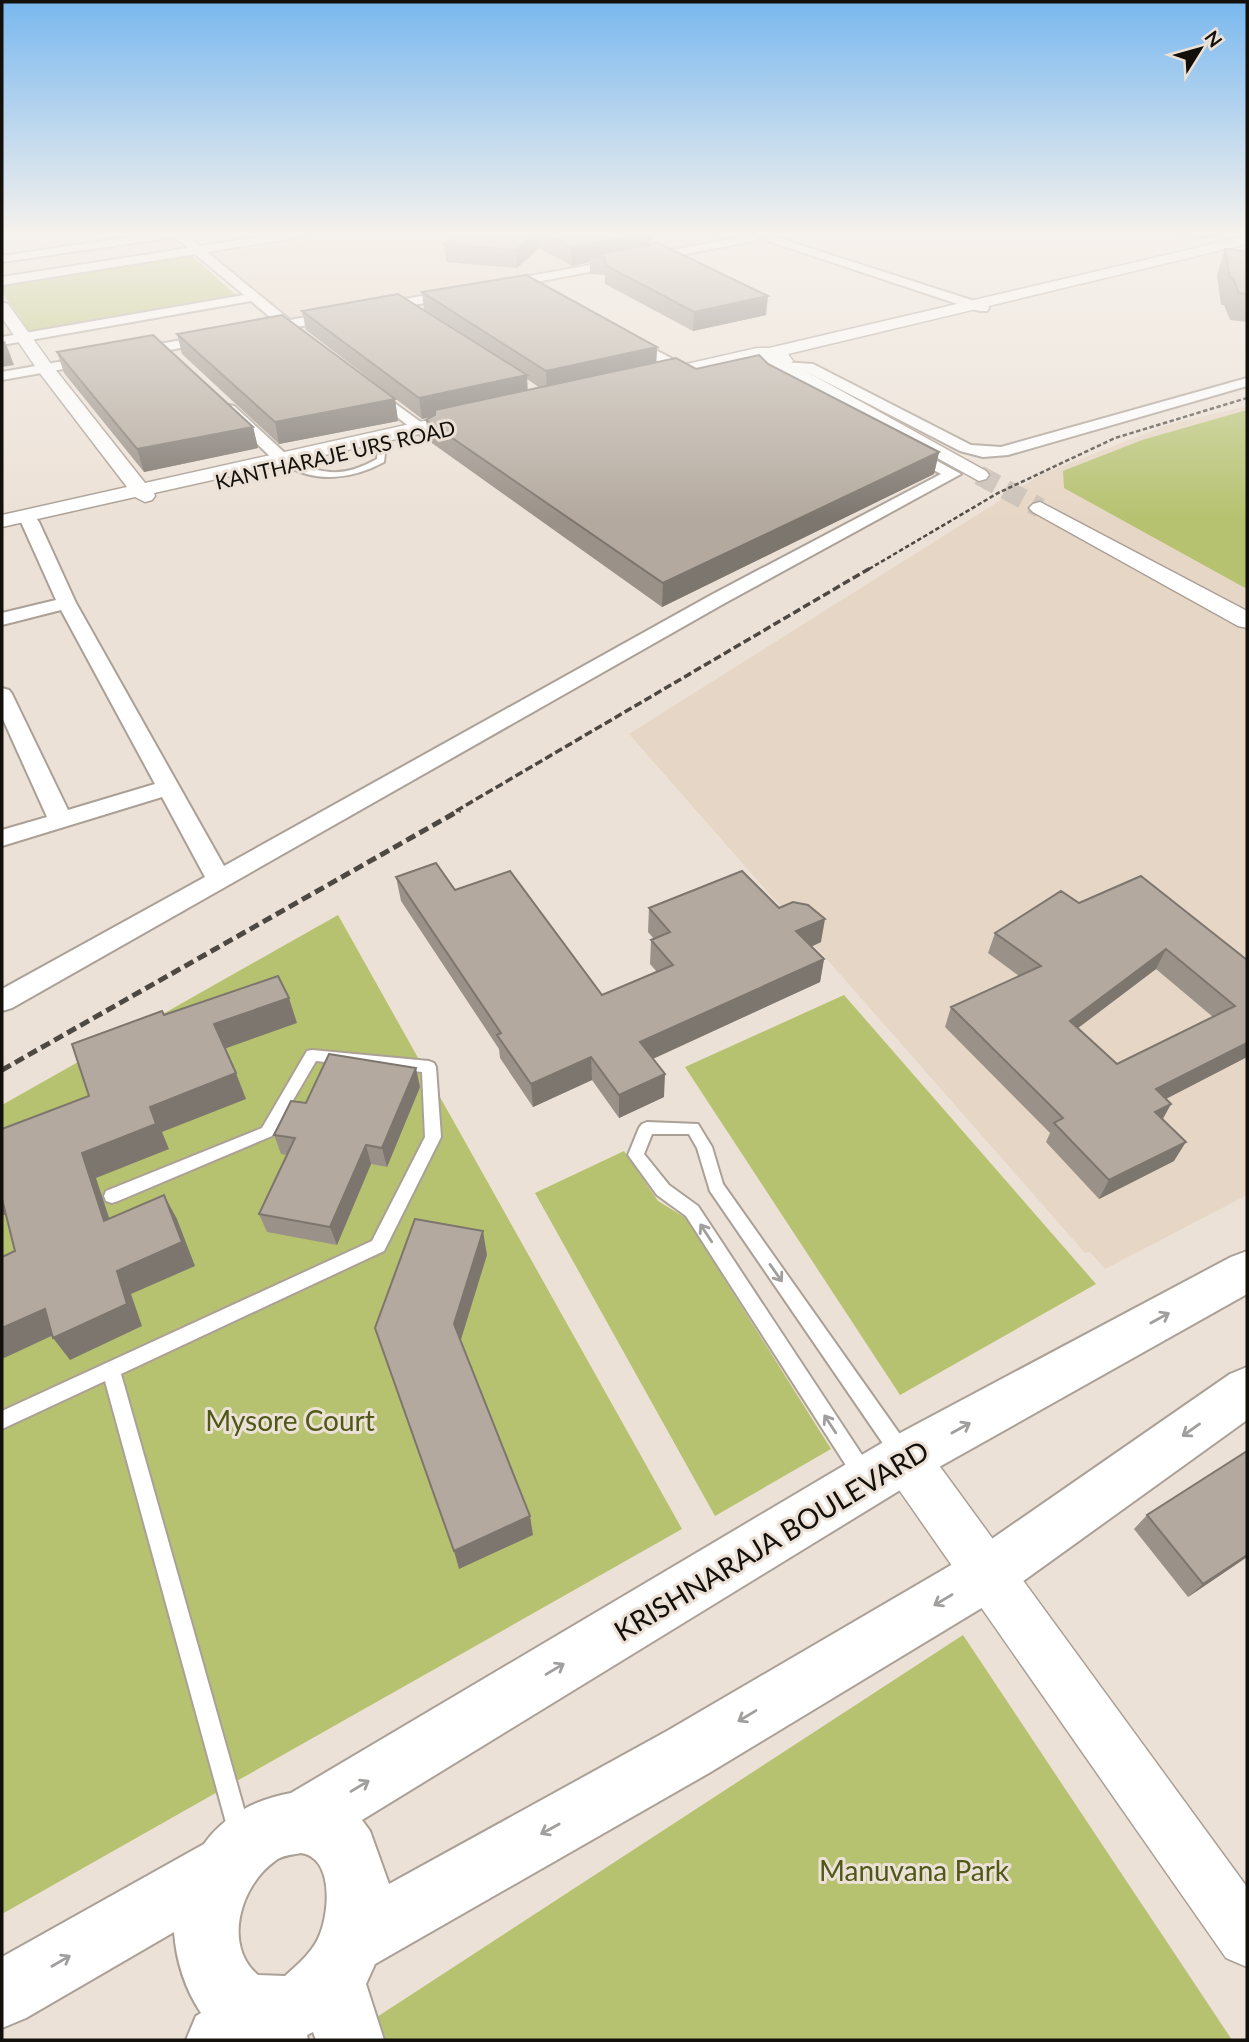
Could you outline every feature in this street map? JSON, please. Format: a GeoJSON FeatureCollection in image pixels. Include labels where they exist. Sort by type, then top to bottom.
{"type":"FeatureCollection","features":[{"type":"Feature","properties":{"kind":"main road","name":"KRISHNARAJA BOULEVARD"},"geometry":{"type":"LineString","coordinates":[[301,1822],[886,1470],[1247,1270]]}},
{"type":"Feature","properties":{"kind":"main road"},"geometry":{"type":"LineString","coordinates":[[341,1959],[989,1573],[1245,1397]]}},
{"type":"Feature","properties":{"kind":"main road"},"geometry":{"type":"LineString","coordinates":[[2,1994],[234,1856],[262,1831],[282,1822],[301,1822],[324,1827],[342,1843],[354,1865],[360,1894],[357,1924],[341,1959],[312,1996],[254,2031],[242,2006],[222,1988],[209,1961],[205,1930],[211,1898],[234,1856]]}},
{"type":"Feature","properties":{"kind":"main road"},"geometry":{"type":"LineString","coordinates":[[341,1959],[350,2040]]}},
{"type":"Feature","properties":{"kind":"street"},"geometry":{"type":"LineString","coordinates":[[16,328],[142,493]]}},
{"type":"Feature","properties":{"kind":"street"},"geometry":{"type":"LineString","coordinates":[[2,341],[73,328]]}},
{"type":"Feature","properties":{"kind":"street"},"geometry":{"type":"LineString","coordinates":[[245,332],[267,328]]}},
{"type":"Feature","properties":{"kind":"street"},"geometry":{"type":"LineString","coordinates":[[290,328],[307,341]]}},
{"type":"Feature","properties":{"kind":"street"},"geometry":{"type":"LineString","coordinates":[[890,328],[769,359],[633,385],[683,370],[769,359],[808,367],[966,448],[1002,452],[1247,382]]}},
{"type":"Feature","properties":{"kind":"street"},"geometry":{"type":"LineString","coordinates":[[614,332],[683,370]]}},
{"type":"Feature","properties":{"kind":"street"},"geometry":{"type":"LineString","coordinates":[[2,376],[168,352],[231,335]]}},
{"type":"Feature","properties":{"kind":"street"},"geometry":{"type":"LineString","coordinates":[[769,359],[979,475]]}},
{"type":"Feature","properties":{"kind":"street"},"geometry":{"type":"LineString","coordinates":[[2,1001],[718,599],[953,474],[773,379],[769,359]]}},
{"type":"Feature","properties":{"kind":"street"},"geometry":{"type":"LineString","coordinates":[[358,380],[424,430]]}},
{"type":"Feature","properties":{"kind":"street"},"geometry":{"type":"LineString","coordinates":[[222,403],[285,461]]}},
{"type":"Feature","properties":{"kind":"street","name":"KANTHARAJE URS ROAD"},"geometry":{"type":"LineString","coordinates":[[2,522],[492,415]]}},
{"type":"Feature","properties":{"kind":"street","name":"KANTHARAJE URS ROAD"},"geometry":{"type":"LineString","coordinates":[[285,461],[382,444],[424,430]]}},
{"type":"Feature","properties":{"kind":"street","name":"KANTHARAJE URS ROAD"},"geometry":{"type":"LineString","coordinates":[[2,528],[142,493]]}},
{"type":"Feature","properties":{"kind":"street"},"geometry":{"type":"LineString","coordinates":[[1040,508],[1247,621]]}},
{"type":"Feature","properties":{"kind":"street"},"geometry":{"type":"LineString","coordinates":[[30,522],[67,603],[219,880]]}},
{"type":"Feature","properties":{"kind":"street"},"geometry":{"type":"LineString","coordinates":[[2,619],[67,603]]}},
{"type":"Feature","properties":{"kind":"street"},"geometry":{"type":"LineString","coordinates":[[2,694],[61,821]]}},
{"type":"Feature","properties":{"kind":"street"},"geometry":{"type":"LineString","coordinates":[[2,838],[168,788]]}},
{"type":"Feature","properties":{"kind":"street"},"geometry":{"type":"LineString","coordinates":[[886,1470],[989,1573],[1247,1937]]}},
{"type":"Feature","properties":{"kind":"lane"},"geometry":{"type":"LineString","coordinates":[[2,1420],[377,1246],[433,1137],[429,1067],[312,1055],[267,1132],[112,1196]]}},
{"type":"Feature","properties":{"kind":"lane"},"geometry":{"type":"LineString","coordinates":[[647,1128],[693,1128],[704,1147],[716,1186],[886,1470],[692,1211],[663,1190],[636,1154],[647,1128]]}},
{"type":"Feature","properties":{"kind":"lane"},"geometry":{"type":"LineString","coordinates":[[111,1369],[234,1856]]}},
{"type":"Feature","properties":{"kind":"shaded area"},"geometry":{"type":"Polygon","coordinates":[[[1247,406],[1247,1195],[1105,1269],[1090,1252],[1085,1253],[629,734],[1042,474],[1170,424],[1247,406]]]}},
{"type":"Feature","properties":{"kind":"green space"},"geometry":{"type":"Polygon","coordinates":[[[1247,410],[1247,589],[1064,488],[1063,471],[1142,440],[1247,410]]]}},
{"type":"Feature","properties":{"kind":"green space","name":"Mysore Court"},"geometry":{"type":"Polygon","coordinates":[[[338,915],[682,1529],[2,1914],[2,1105],[338,915]]]}},
{"type":"Feature","properties":{"kind":"green space"},"geometry":{"type":"Polygon","coordinates":[[[844,995],[1096,1284],[900,1395],[685,1067],[844,995]]]}},
{"type":"Feature","properties":{"kind":"green space"},"geometry":{"type":"Polygon","coordinates":[[[624,1151],[658,1201],[686,1218],[831,1449],[715,1516],[535,1193],[624,1151]]]}},
{"type":"Feature","properties":{"kind":"green space","name":"Manuvana Park"},"geometry":{"type":"Polygon","coordinates":[[[963,1635],[1232,2040],[384,2040],[377,2017],[963,1635]]]}},
{"type":"Feature","properties":{"kind":"building"},"geometry":{"type":"Polygon","coordinates":[[[209,328],[300,328],[395,399],[275,422],[177,334],[209,328]]]}},
{"type":"Feature","properties":{"kind":"building"},"geometry":{"type":"Polygon","coordinates":[[[325,328],[453,328],[527,375],[419,398],[325,328]]]}},
{"type":"Feature","properties":{"kind":"building"},"geometry":{"type":"Polygon","coordinates":[[[479,328],[623,328],[657,347],[546,371],[479,328]]]}},
{"type":"Feature","properties":{"kind":"building"},"geometry":{"type":"Polygon","coordinates":[[[153,335],[253,427],[137,449],[57,352],[153,335]]]}},
{"type":"Feature","properties":{"kind":"building"},"geometry":{"type":"Polygon","coordinates":[[[759,355],[768,364],[939,452],[663,583],[426,420],[435,415],[435,410],[676,358],[696,369],[759,355]]]}},
{"type":"Feature","properties":{"kind":"building"},"geometry":{"type":"Polygon","coordinates":[[[436,863],[455,890],[510,871],[602,995],[673,965],[651,940],[670,932],[649,908],[742,871],[779,908],[793,902],[808,905],[825,919],[796,931],[824,959],[640,1042],[665,1074],[619,1095],[591,1057],[531,1084],[497,1035],[501,1033],[396,877],[436,863]]]}},
{"type":"Feature","properties":{"kind":"building"},"geometry":{"type":"Polygon","coordinates":[[[1141,876],[1247,960],[1247,1043],[1156,1089],[1171,1104],[1155,1112],[1186,1142],[1109,1180],[1054,1123],[1063,1118],[951,1007],[1041,966],[995,933],[1061,891],[1079,903],[1141,876]],[[1166,949],[1070,1021],[1117,1064],[1235,1006],[1166,949]]]}},
{"type":"Feature","properties":{"kind":"building"},"geometry":{"type":"Polygon","coordinates":[[[278,976],[289,998],[214,1024],[236,1073],[150,1107],[156,1124],[82,1153],[104,1221],[164,1195],[182,1242],[117,1271],[127,1304],[53,1338],[45,1309],[2,1328],[2,1257],[15,1251],[2,1199],[2,1129],[89,1096],[72,1044],[162,1011],[164,1015],[278,976]]]}},
{"type":"Feature","properties":{"kind":"building"},"geometry":{"type":"Polygon","coordinates":[[[329,1054],[416,1068],[382,1148],[366,1145],[330,1227],[259,1214],[295,1138],[274,1135],[291,1101],[306,1103],[329,1054]]]}},
{"type":"Feature","properties":{"kind":"building"},"geometry":{"type":"Polygon","coordinates":[[[415,1219],[483,1231],[454,1324],[530,1516],[454,1551],[375,1328],[415,1219]]]}},
{"type":"Feature","properties":{"kind":"building"},"geometry":{"type":"Polygon","coordinates":[[[1247,1451],[1247,1555],[1203,1584],[1147,1515],[1247,1451]]]}},
{"type":"Feature","properties":{"kind":"tunnel"},"geometry":{"type":"LineString","coordinates":[[979,475],[1040,508]]}},
{"type":"Feature","properties":{"kind":"railway"},"geometry":{"type":"LineString","coordinates":[[869,569],[998,493],[1115,438],[1247,398]]}},
{"type":"Feature","properties":{"kind":"railway"},"geometry":{"type":"LineString","coordinates":[[456,811],[872,567]]}},
{"type":"Feature","properties":{"kind":"railway"},"geometry":{"type":"LineString","coordinates":[[2,1070],[460,810]]}}]}
